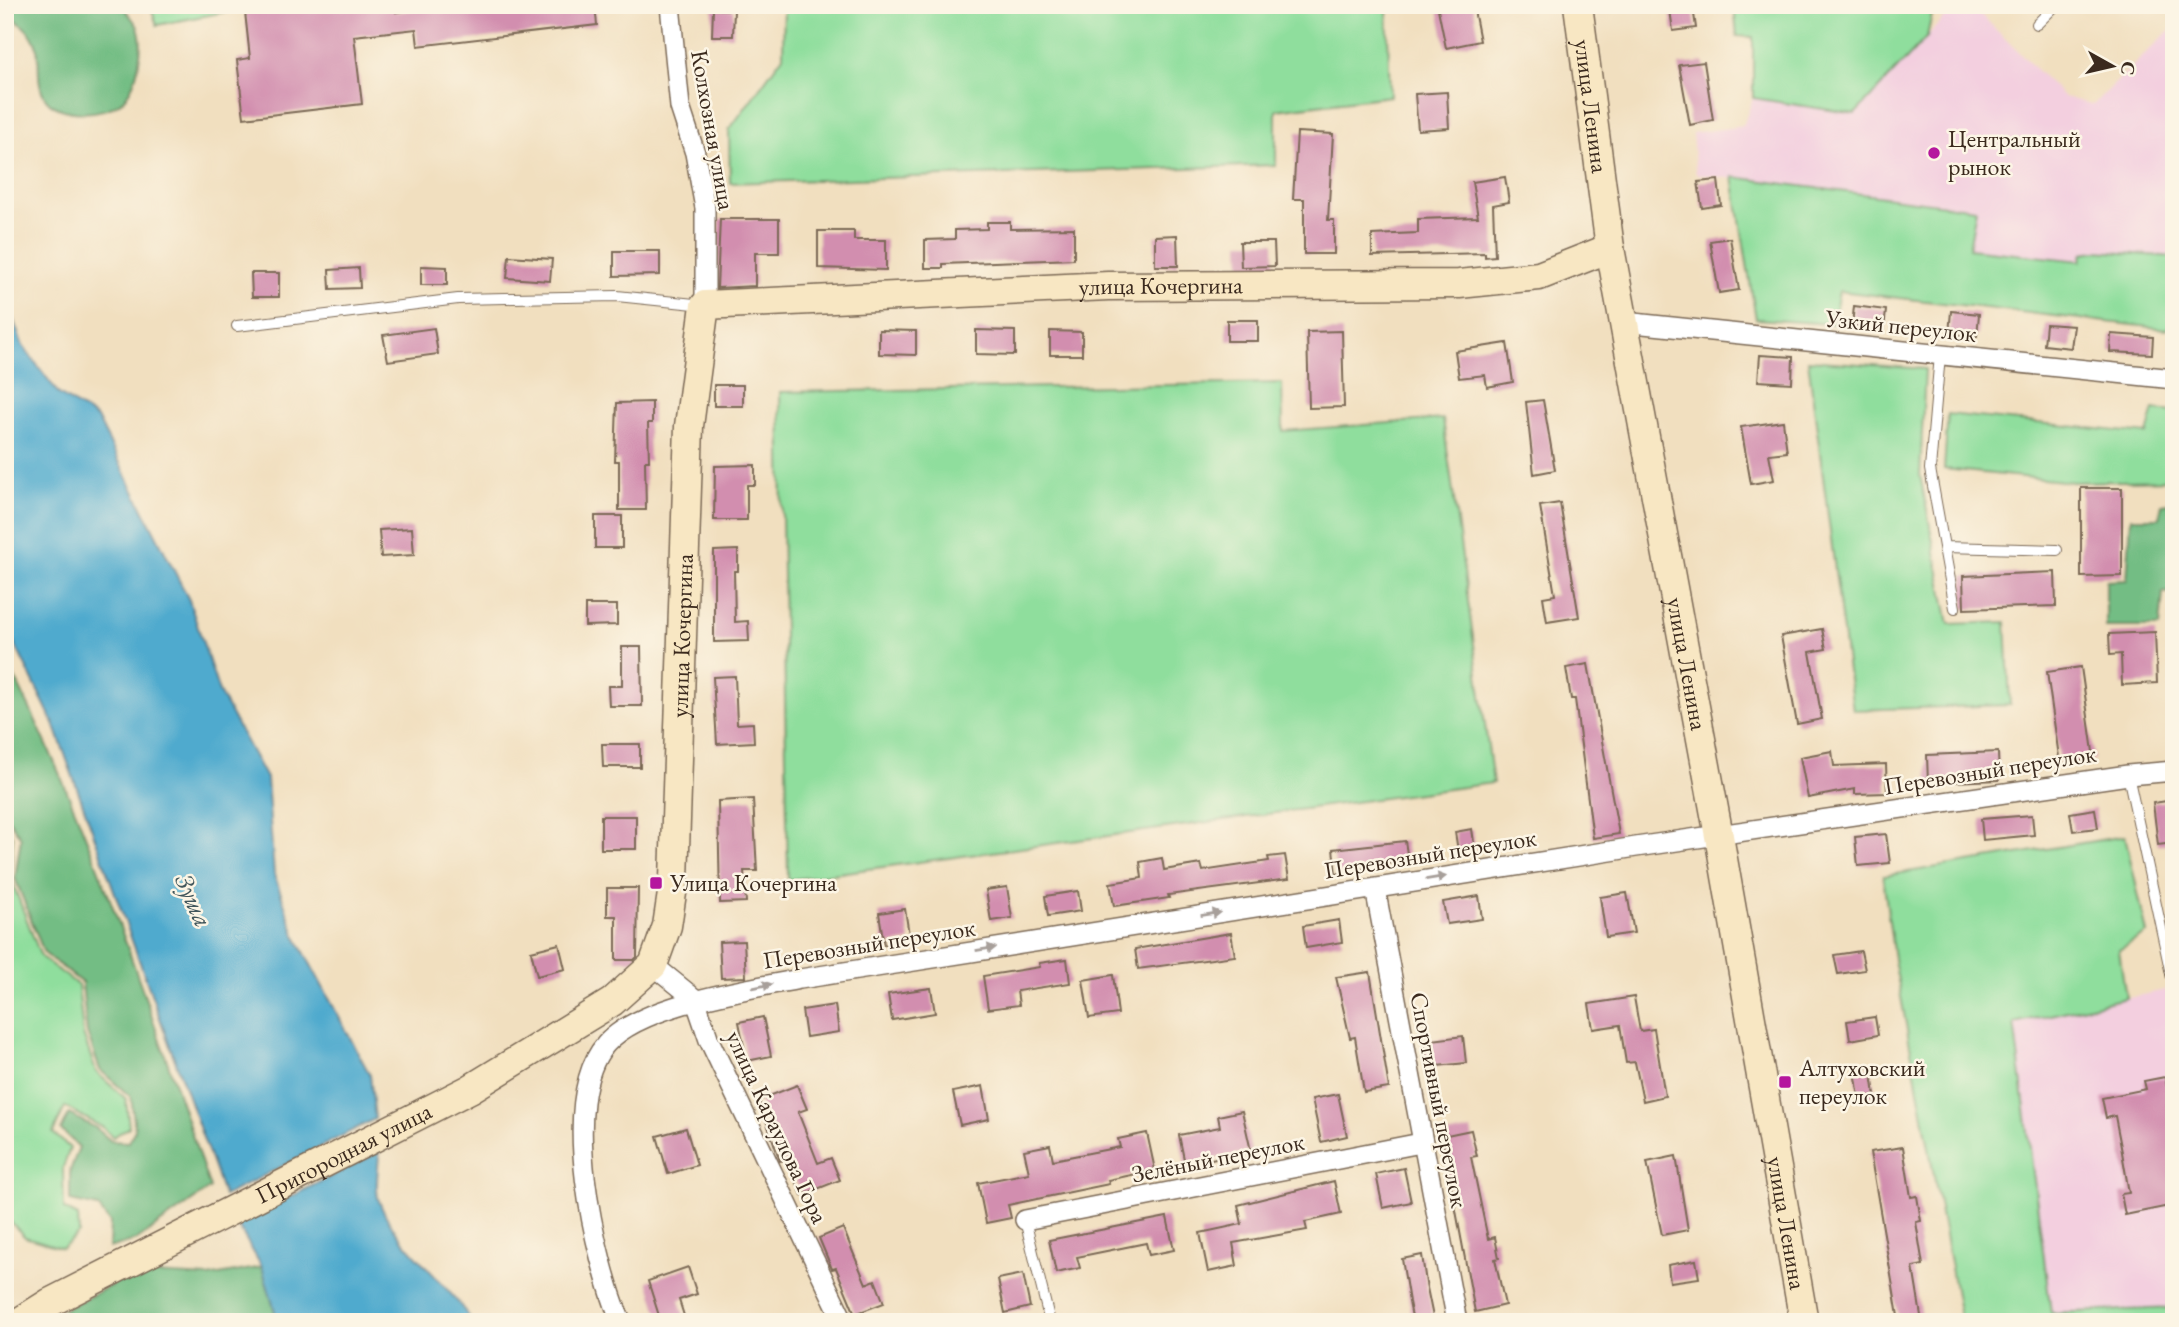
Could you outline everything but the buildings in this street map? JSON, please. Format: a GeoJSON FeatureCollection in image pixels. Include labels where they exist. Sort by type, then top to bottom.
{"type":"FeatureCollection","features":[{"type":"Feature","properties":{"kind":"main road","name":"улица Ленина"},"geometry":{"type":"LineString","coordinates":[[1578,5],[1610,248],[1720,836],[1804,1322]]}},
{"type":"Feature","properties":{"kind":"main road","name":"улица Кочергина"},"geometry":{"type":"LineString","coordinates":[[653,965],[667,926],[674,880],[689,426],[705,305],[1108,286],[1459,284],[1539,276],[1610,248]]}},
{"type":"Feature","properties":{"kind":"main road","name":"Пригородная улица"},"geometry":{"type":"LineString","coordinates":[[19,1322],[49,1303],[153,1249],[470,1089],[612,1002],[653,965]]}},
{"type":"Feature","properties":{"kind":"street","name":"Колхозная улица"},"geometry":{"type":"LineString","coordinates":[[670,5],[680,107],[695,153],[705,208],[705,305]]}},
{"type":"Feature","properties":{"kind":"street","name":"Узкий переулок"},"geometry":{"type":"LineString","coordinates":[[1624,322],[2174,379]]}},
{"type":"Feature","properties":{"kind":"street","name":"Перевозный переулок"},"geometry":{"type":"LineString","coordinates":[[621,1322],[608,1291],[592,1215],[581,1106],[588,1074],[606,1043],[642,1020],[695,999],[800,979],[1375,888],[2127,775],[2174,771]]}},
{"type":"Feature","properties":{"kind":"street","name":"Спортивный переулок"},"geometry":{"type":"LineString","coordinates":[[1375,888],[1421,1143],[1457,1322]]}},
{"type":"Feature","properties":{"kind":"street"},"geometry":{"type":"LineString","coordinates":[[653,965],[695,999]]}},
{"type":"Feature","properties":{"kind":"street","name":"улица Караулова Гора"},"geometry":{"type":"LineString","coordinates":[[695,999],[709,1040],[844,1322]]}},
{"type":"Feature","properties":{"kind":"street","name":"Зелёный переулок"},"geometry":{"type":"LineString","coordinates":[[1025,1220],[1421,1143]]}},
{"type":"Feature","properties":{"kind":"lane"},"geometry":{"type":"LineString","coordinates":[[2038,24],[2056,5]]}},
{"type":"Feature","properties":{"kind":"lane","name":"улица Кочергина"},"geometry":{"type":"LineString","coordinates":[[237,326],[458,299],[617,296],[705,305]]}},
{"type":"Feature","properties":{"kind":"lane"},"geometry":{"type":"LineString","coordinates":[[1940,355],[1930,469],[1955,608]]}},
{"type":"Feature","properties":{"kind":"lane"},"geometry":{"type":"LineString","coordinates":[[1944,547],[2057,550]]}},
{"type":"Feature","properties":{"kind":"lane"},"geometry":{"type":"LineString","coordinates":[[2127,775],[2174,988]]}},
{"type":"Feature","properties":{"kind":"lane"},"geometry":{"type":"LineString","coordinates":[[1025,1220],[1050,1322]]}},
{"type":"Feature","properties":{"kind":"shaded area","name":"Центральный рынок"},"geometry":{"type":"Polygon","coordinates":[[[1956,5],[1971,5],[2064,97],[2093,105],[2174,26],[2174,257],[2096,251],[2081,261],[1969,249],[1975,209],[1696,174],[1692,133],[1743,126],[1753,98],[1855,114],[1956,5]]]}},
{"type":"Feature","properties":{"kind":"shaded area"},"geometry":{"type":"Polygon","coordinates":[[[2174,988],[2174,1308],[2051,1314],[2014,1023],[2174,988]]]}},
{"type":"Feature","properties":{"kind":"green space"},"geometry":{"type":"Polygon","coordinates":[[[5,5],[122,5],[138,27],[141,44],[136,76],[128,94],[115,106],[94,112],[70,111],[50,103],[41,90],[35,42],[5,5]]]}},
{"type":"Feature","properties":{"kind":"green space"},"geometry":{"type":"Polygon","coordinates":[[[150,5],[261,5],[157,25],[150,5]]]}},
{"type":"Feature","properties":{"kind":"green space"},"geometry":{"type":"Polygon","coordinates":[[[784,5],[1387,5],[1390,96],[1276,110],[1276,165],[730,183],[729,130],[783,56],[784,5]]]}},
{"type":"Feature","properties":{"kind":"green space"},"geometry":{"type":"Polygon","coordinates":[[[1734,5],[1934,5],[1927,37],[1855,114],[1753,98],[1753,37],[1737,36],[1734,5]]]}},
{"type":"Feature","properties":{"kind":"green space"},"geometry":{"type":"Polygon","coordinates":[[[1733,177],[1976,209],[1969,249],[2081,261],[2083,253],[2096,251],[2174,257],[2174,317],[2167,329],[1839,291],[1833,324],[1756,319],[1733,177]]]}},
{"type":"Feature","properties":{"kind":"green space"},"geometry":{"type":"Polygon","coordinates":[[[1808,360],[1925,369],[1920,475],[1949,624],[2006,622],[2010,705],[1853,710],[1808,360]]]}},
{"type":"Feature","properties":{"kind":"green space"},"geometry":{"type":"Polygon","coordinates":[[[1282,383],[1283,431],[1443,419],[1493,783],[788,880],[780,392],[1282,383]]]}},
{"type":"Feature","properties":{"kind":"green space"},"geometry":{"type":"Polygon","coordinates":[[[2154,410],[2174,412],[2172,480],[2073,482],[1944,469],[1948,414],[2147,434],[2154,410]]]}},
{"type":"Feature","properties":{"kind":"green space"},"geometry":{"type":"Polygon","coordinates":[[[2174,502],[2174,594],[2163,592],[2160,627],[2106,627],[2106,581],[2127,580],[2131,518],[2159,518],[2162,504],[2174,502]]]}},
{"type":"Feature","properties":{"kind":"green space"},"geometry":{"type":"Polygon","coordinates":[[[5,658],[65,787],[92,853],[210,1188],[137,1240],[109,1248],[110,1223],[98,1207],[70,1201],[70,1171],[79,1147],[61,1130],[69,1114],[96,1128],[111,1141],[128,1142],[135,1130],[131,1097],[100,1070],[87,1033],[82,983],[44,953],[15,878],[21,838],[5,814],[5,658]]]}},
{"type":"Feature","properties":{"kind":"green space"},"geometry":{"type":"Polygon","coordinates":[[[5,826],[13,837],[10,876],[41,957],[78,985],[83,1034],[96,1072],[126,1099],[129,1127],[113,1137],[102,1127],[65,1107],[53,1133],[70,1148],[63,1168],[64,1209],[78,1216],[79,1233],[62,1248],[25,1237],[5,1216],[5,826]]]}},
{"type":"Feature","properties":{"kind":"green space"},"geometry":{"type":"Polygon","coordinates":[[[2125,836],[2147,933],[2119,950],[2126,998],[2014,1023],[2051,1313],[2174,1308],[2174,1322],[1961,1322],[1894,959],[1883,876],[2125,836]]]}},
{"type":"Feature","properties":{"kind":"green space"},"geometry":{"type":"Polygon","coordinates":[[[262,1267],[278,1322],[40,1322],[135,1273],[208,1277],[262,1267]]]}},
{"type":"Feature","properties":{"kind":"water","name":"Зуша"},"geometry":{"type":"Polygon","coordinates":[[[5,298],[23,346],[59,394],[97,418],[189,600],[219,692],[267,780],[274,874],[296,937],[370,1075],[375,1119],[224,1196],[54,724],[5,624],[5,298]]]}},
{"type":"Feature","properties":{"kind":"water"},"geometry":{"type":"Polygon","coordinates":[[[379,1152],[377,1190],[386,1217],[472,1322],[278,1322],[262,1267],[237,1224],[379,1152]]]}},
{"type":"Feature","properties":{"kind":"place","name":"Центральный рынок"},"geometry":{"type":"Point","coordinates":[1934,153]}},
{"type":"Feature","properties":{"kind":"place","name":"Улица Кочергина"},"geometry":{"type":"Point","coordinates":[656,883]}},
{"type":"Feature","properties":{"kind":"place","name":"Алтуховский переулок"},"geometry":{"type":"Point","coordinates":[1785,1082]}}]}
